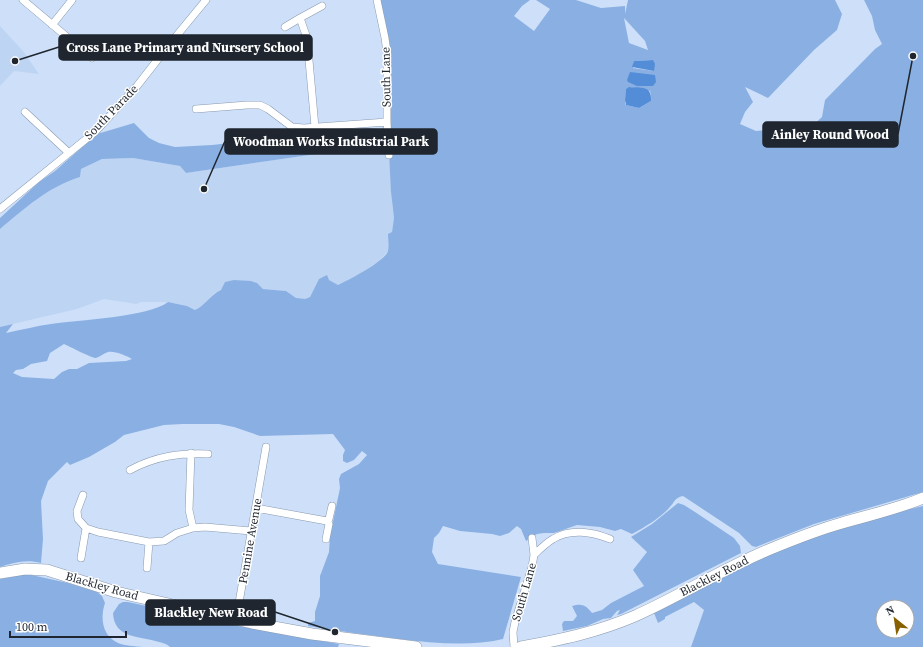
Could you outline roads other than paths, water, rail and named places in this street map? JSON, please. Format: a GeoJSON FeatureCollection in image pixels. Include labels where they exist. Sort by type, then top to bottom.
{"type":"FeatureCollection","features":[{"type":"Feature","properties":{"kind":"street"},"geometry":{"type":"LineString","coordinates":[[23,0],[92,58]]}},
{"type":"Feature","properties":{"kind":"street"},"geometry":{"type":"LineString","coordinates":[[52,25],[72,0]]}},
{"type":"Feature","properties":{"kind":"street","name":"South Parade"},"geometry":{"type":"LineString","coordinates":[[0,209],[96,131],[137,86],[172,40],[206,0]]}},
{"type":"Feature","properties":{"kind":"street","name":"South Lane"},"geometry":{"type":"LineString","coordinates":[[377,0],[385,38],[389,155]]}},
{"type":"Feature","properties":{"kind":"street"},"geometry":{"type":"LineString","coordinates":[[285,27],[322,6]]}},
{"type":"Feature","properties":{"kind":"street"},"geometry":{"type":"LineString","coordinates":[[300,18],[307,38],[315,127]]}},
{"type":"Feature","properties":{"kind":"street"},"geometry":{"type":"LineString","coordinates":[[196,109],[260,105],[268,108],[292,127],[304,128],[387,122]]}},
{"type":"Feature","properties":{"kind":"street"},"geometry":{"type":"LineString","coordinates":[[26,112],[69,153]]}},
{"type":"Feature","properties":{"kind":"street","name":"Pennine Avenue"},"geometry":{"type":"LineString","coordinates":[[236,620],[266,447]]}},
{"type":"Feature","properties":{"kind":"street"},"geometry":{"type":"LineString","coordinates":[[130,470],[158,458],[176,454],[208,454]]}},
{"type":"Feature","properties":{"kind":"street"},"geometry":{"type":"LineString","coordinates":[[191,454],[190,510],[193,528]]}},
{"type":"Feature","properties":{"kind":"street"},"geometry":{"type":"LineString","coordinates":[[83,495],[77,511],[78,519],[86,528],[98,532],[149,542],[164,541],[193,528],[212,527],[252,531]]}},
{"type":"Feature","properties":{"kind":"street","name":"Blackley Road"},"geometry":{"type":"LineString","coordinates":[[908,505],[923,498]]}},
{"type":"Feature","properties":{"kind":"street","name":"Blackley Road"},"geometry":{"type":"LineString","coordinates":[[521,647],[566,639],[609,626],[646,611],[720,572],[782,544],[826,528],[908,505],[923,503]]}},
{"type":"Feature","properties":{"kind":"street"},"geometry":{"type":"LineString","coordinates":[[326,539],[329,524],[327,521],[329,519],[332,506]]}},
{"type":"Feature","properties":{"kind":"street"},"geometry":{"type":"LineString","coordinates":[[256,508],[327,521]]}},
{"type":"Feature","properties":{"kind":"street"},"geometry":{"type":"LineString","coordinates":[[81,558],[86,528]]}},
{"type":"Feature","properties":{"kind":"street"},"geometry":{"type":"LineString","coordinates":[[534,555],[551,540],[561,535],[592,533],[610,539]]}},
{"type":"Feature","properties":{"kind":"street","name":"South Lane"},"geometry":{"type":"LineString","coordinates":[[514,647],[513,628],[532,567],[534,555],[532,538]]}},
{"type":"Feature","properties":{"kind":"street"},"geometry":{"type":"LineString","coordinates":[[147,568],[149,542]]}},
{"type":"Feature","properties":{"kind":"street","name":"Blackley Road"},"geometry":{"type":"LineString","coordinates":[[0,573],[25,569],[47,570],[116,592],[236,620],[312,634],[416,647]]}},
{"type":"Feature","properties":{"kind":"place","name":"Ainley Round Wood"},"geometry":{"type":"Point","coordinates":[913,56]}},
{"type":"Feature","properties":{"kind":"place","name":"Cross Lane Primary and Nursery School"},"geometry":{"type":"Point","coordinates":[15,61]}},
{"type":"Feature","properties":{"kind":"place","name":"Woodman Works Industrial Park"},"geometry":{"type":"Point","coordinates":[204,189]}},
{"type":"Feature","properties":{"kind":"place","name":"Blackley New Road"},"geometry":{"type":"Point","coordinates":[335,632]}}]}
